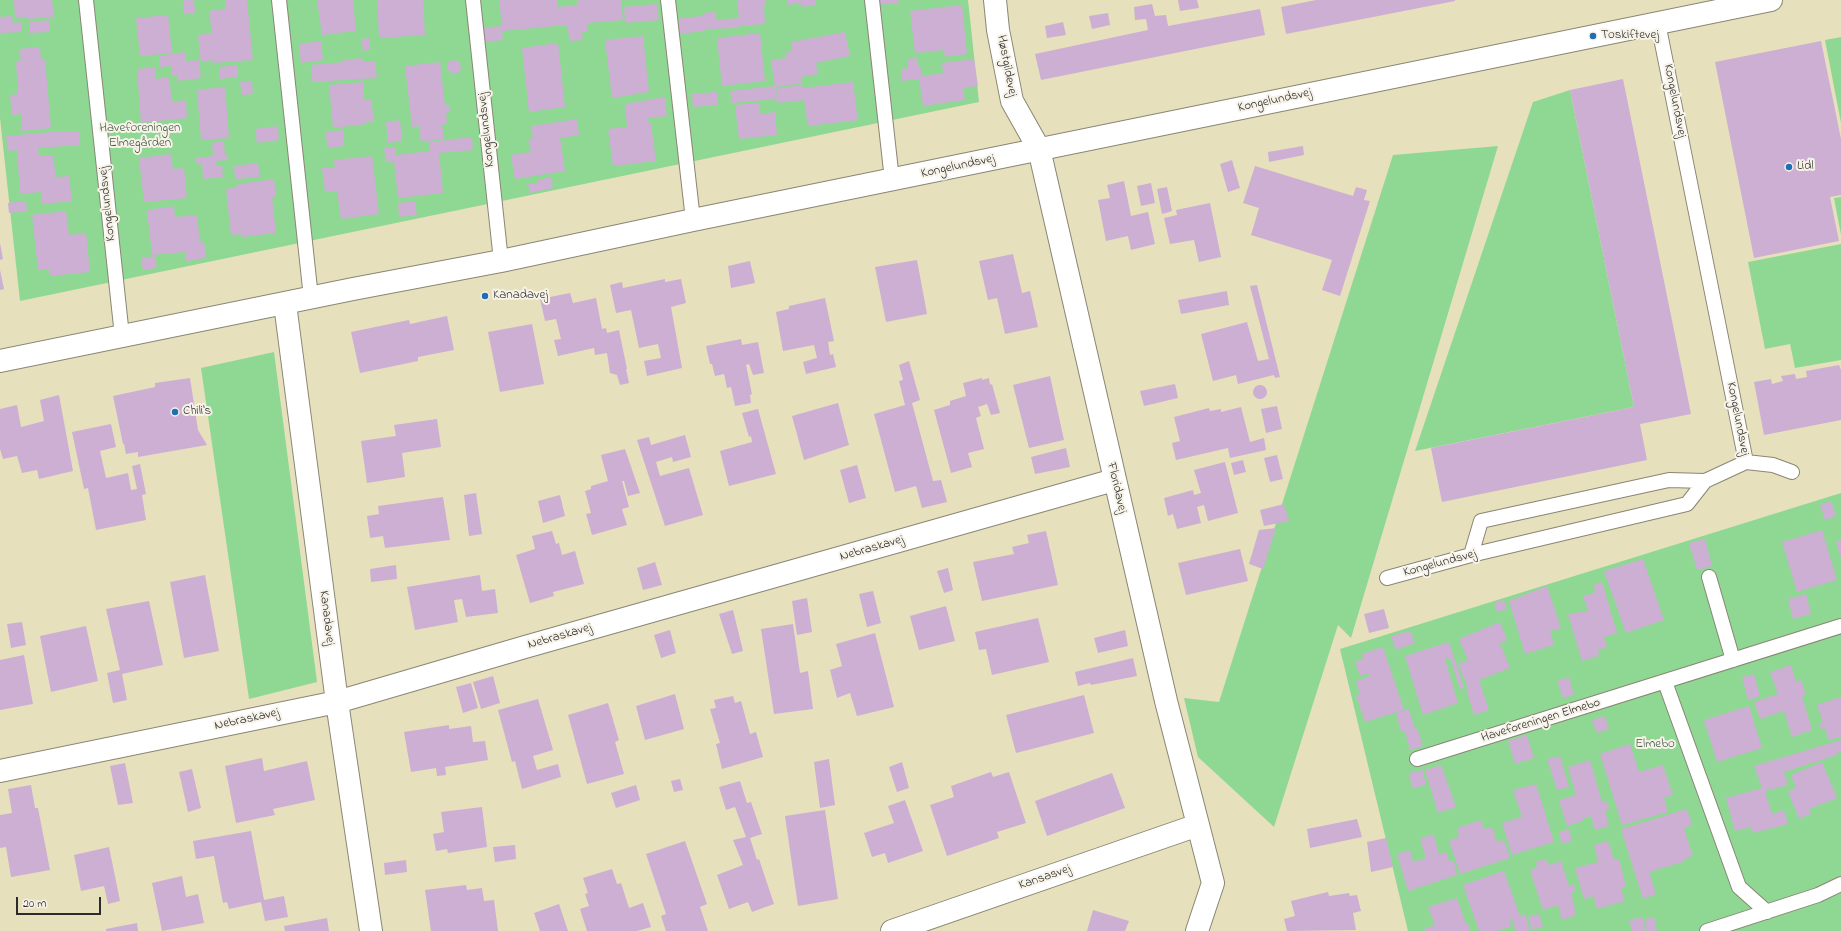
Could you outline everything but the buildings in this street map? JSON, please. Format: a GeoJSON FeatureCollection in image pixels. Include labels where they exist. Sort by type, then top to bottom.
{"type":"FeatureCollection","features":[{"type":"Feature","properties":{"kind":"street","name":"Høstgildevej"},"geometry":{"type":"LineString","coordinates":[[995,0],[998,30],[1012,102],[1039,149]]}},
{"type":"Feature","properties":{"kind":"street","name":"Kongelundsvej"},"geometry":{"type":"LineString","coordinates":[[0,361],[501,261],[693,220],[1771,0]]}},
{"type":"Feature","properties":{"kind":"street","name":"Floridavej"},"geometry":{"type":"LineString","coordinates":[[1039,149],[1166,701],[1213,883],[1197,931]]}},
{"type":"Feature","properties":{"kind":"street","name":"Kanadavej"},"geometry":{"type":"LineString","coordinates":[[285,304],[337,702],[371,931]]}},
{"type":"Feature","properties":{"kind":"street","name":"Nebraskavej"},"geometry":{"type":"LineString","coordinates":[[0,771],[337,702],[540,642],[1114,480]]}},
{"type":"Feature","properties":{"kind":"street","name":"Kansasvej"},"geometry":{"type":"LineString","coordinates":[[892,931],[1198,825]]}},
{"type":"Feature","properties":{"kind":"lane","name":"Kongelundsvej"},"geometry":{"type":"LineString","coordinates":[[86,0],[122,336]]}},
{"type":"Feature","properties":{"kind":"lane"},"geometry":{"type":"LineString","coordinates":[[278,0],[311,298]]}},
{"type":"Feature","properties":{"kind":"lane","name":"Kongelundsvej"},"geometry":{"type":"LineString","coordinates":[[473,0],[501,261]]}},
{"type":"Feature","properties":{"kind":"lane"},"geometry":{"type":"LineString","coordinates":[[668,0],[693,220]]}},
{"type":"Feature","properties":{"kind":"lane"},"geometry":{"type":"LineString","coordinates":[[872,0],[892,180]]}},
{"type":"Feature","properties":{"kind":"lane","name":"Kongelundsvej"},"geometry":{"type":"LineString","coordinates":[[1387,578],[1471,556],[1687,504],[1705,481],[1746,462],[1658,23]]}},
{"type":"Feature","properties":{"kind":"lane"},"geometry":{"type":"LineString","coordinates":[[1746,462],[1773,465],[1792,472]]}},
{"type":"Feature","properties":{"kind":"lane"},"geometry":{"type":"LineString","coordinates":[[1471,556],[1481,521],[1669,480],[1705,481]]}},
{"type":"Feature","properties":{"kind":"lane"},"geometry":{"type":"LineString","coordinates":[[1709,577],[1733,660]]}},
{"type":"Feature","properties":{"kind":"lane","name":"Haveforeningen Elmebo"},"geometry":{"type":"LineString","coordinates":[[1417,759],[1841,626]]}},
{"type":"Feature","properties":{"kind":"lane"},"geometry":{"type":"LineString","coordinates":[[1665,682],[1739,888],[1767,912]]}},
{"type":"Feature","properties":{"kind":"lane"},"geometry":{"type":"LineString","coordinates":[[1707,931],[1818,895],[1841,884]]}},
{"type":"Feature","properties":{"kind":"green space","name":"Haveforeningen Elmegården"},"geometry":{"type":"Polygon","coordinates":[[[0,0],[968,0],[979,102],[20,301],[0,118],[0,0]]]}},
{"type":"Feature","properties":{"kind":"green space"},"geometry":{"type":"Polygon","coordinates":[[[1841,37],[1841,123],[1825,40],[1841,37]]]}},
{"type":"Feature","properties":{"kind":"green space"},"geometry":{"type":"Polygon","coordinates":[[[1570,90],[1634,407],[1415,451],[1533,102],[1570,90]]]}},
{"type":"Feature","properties":{"kind":"green space"},"geometry":{"type":"Polygon","coordinates":[[[1498,146],[1351,638],[1338,625],[1274,827],[1198,757],[1184,698],[1219,702],[1393,155],[1498,146]]]}},
{"type":"Feature","properties":{"kind":"green space"},"geometry":{"type":"Polygon","coordinates":[[[1841,197],[1841,235],[1834,198],[1841,197]]]}},
{"type":"Feature","properties":{"kind":"green space"},"geometry":{"type":"Polygon","coordinates":[[[1841,244],[1841,360],[1795,368],[1790,344],[1765,349],[1748,262],[1841,244]]]}},
{"type":"Feature","properties":{"kind":"green space"},"geometry":{"type":"Polygon","coordinates":[[[274,352],[317,682],[249,699],[201,368],[274,352]]]}},
{"type":"Feature","properties":{"kind":"green space","name":"Elmebo"},"geometry":{"type":"Polygon","coordinates":[[[1841,493],[1841,931],[1408,931],[1340,649],[1841,493]]]}},
{"type":"Feature","properties":{"kind":"place","name":"Toskiftevej"},"geometry":{"type":"Point","coordinates":[1593,36]}},
{"type":"Feature","properties":{"kind":"place","name":"Lidl"},"geometry":{"type":"Point","coordinates":[1789,167]}},
{"type":"Feature","properties":{"kind":"place","name":"Kanadavej"},"geometry":{"type":"Point","coordinates":[485,296]}},
{"type":"Feature","properties":{"kind":"place","name":"Chili's"},"geometry":{"type":"Point","coordinates":[175,412]}}]}
